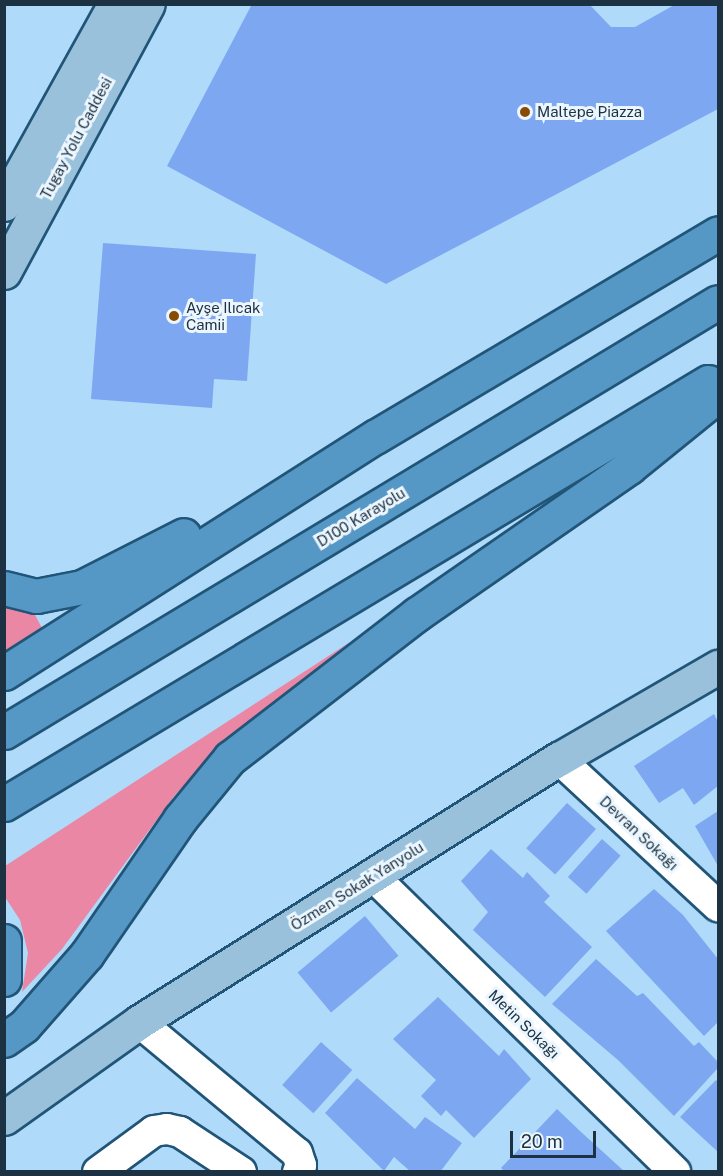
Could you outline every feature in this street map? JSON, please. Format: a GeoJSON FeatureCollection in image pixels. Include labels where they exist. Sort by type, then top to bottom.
{"type":"FeatureCollection","features":[{"type":"Feature","properties":{"kind":"highway"},"geometry":{"type":"LineString","coordinates":[[4,673],[375,437],[718,233]]}},
{"type":"Feature","properties":{"kind":"highway","name":"D100 Karayolu"},"geometry":{"type":"LineString","coordinates":[[4,732],[718,302]]}},
{"type":"Feature","properties":{"kind":"highway"},"geometry":{"type":"LineString","coordinates":[[4,804],[718,375]]}},
{"type":"Feature","properties":{"kind":"highway"},"geometry":{"type":"LineString","coordinates":[[4,1040],[24,1026],[87,954],[180,819],[230,758],[417,614],[629,467],[718,395]]}},
{"type":"Feature","properties":{"kind":"highway"},"geometry":{"type":"LineString","coordinates":[[4,588],[36,596],[82,587],[375,437]]}},
{"type":"Feature","properties":{"kind":"highway"},"geometry":{"type":"LineString","coordinates":[[4,664],[100,611]]}},
{"type":"Feature","properties":{"kind":"highway"},"geometry":{"type":"LineString","coordinates":[[4,941],[4,979]]}},
{"type":"Feature","properties":{"kind":"main road","name":"Tugay Yolu Caddesi"},"geometry":{"type":"LineString","coordinates":[[4,204],[115,4]]}},
{"type":"Feature","properties":{"kind":"main road","name":"Tugay Yolu Caddesi"},"geometry":{"type":"LineString","coordinates":[[4,272],[148,4]]}},
{"type":"Feature","properties":{"kind":"main road","name":"Özmen Sokak Yanyolu"},"geometry":{"type":"LineString","coordinates":[[4,1118],[139,1022],[559,759],[718,667]]}},
{"type":"Feature","properties":{"kind":"street","name":"Devran Sokağı"},"geometry":{"type":"LineString","coordinates":[[559,759],[718,906]]}},
{"type":"Feature","properties":{"kind":"street","name":"Metin Sokağı"},"geometry":{"type":"LineString","coordinates":[[373,876],[675,1172]]}},
{"type":"Feature","properties":{"kind":"street"},"geometry":{"type":"LineString","coordinates":[[139,1022],[297,1153],[301,1165],[298,1172]]}},
{"type":"Feature","properties":{"kind":"street"},"geometry":{"type":"LineString","coordinates":[[98,1172],[154,1131],[167,1129],[180,1132],[224,1168]]}},
{"type":"Feature","properties":{"kind":"street"},"geometry":{"type":"LineString","coordinates":[[250,1172],[276,1136]]}},
{"type":"Feature","properties":{"kind":"shaded area"},"geometry":{"type":"Polygon","coordinates":[[[4,606],[33,611],[43,630],[5,651],[4,606]]]}},
{"type":"Feature","properties":{"kind":"shaded area"},"geometry":{"type":"Polygon","coordinates":[[[350,642],[224,744],[175,795],[62,949],[22,992],[28,953],[20,920],[5,897],[5,866],[350,642]]]}},
{"type":"Feature","properties":{"kind":"building"},"geometry":{"type":"Polygon","coordinates":[[[252,4],[589,4],[611,27],[635,27],[676,4],[718,4],[718,109],[386,284],[167,166],[252,4]]]}},
{"type":"Feature","properties":{"kind":"building","name":"Ayşe Ilıcak Camii"},"geometry":{"type":"Polygon","coordinates":[[[103,243],[256,254],[247,381],[214,379],[212,408],[91,399],[103,243]]]}},
{"type":"Feature","properties":{"kind":"building"},"geometry":{"type":"Polygon","coordinates":[[[714,714],[718,722],[718,786],[694,805],[683,788],[659,803],[634,766],[714,714]]]}},
{"type":"Feature","properties":{"kind":"building"},"geometry":{"type":"Polygon","coordinates":[[[567,803],[596,829],[555,874],[526,848],[567,803]]]}},
{"type":"Feature","properties":{"kind":"building"},"geometry":{"type":"Polygon","coordinates":[[[718,811],[718,866],[695,826],[718,811]]]}},
{"type":"Feature","properties":{"kind":"building"},"geometry":{"type":"Polygon","coordinates":[[[602,839],[621,856],[586,894],[568,877],[602,839]]]}},
{"type":"Feature","properties":{"kind":"building"},"geometry":{"type":"Polygon","coordinates":[[[491,849],[523,878],[527,872],[550,896],[544,902],[592,947],[545,997],[473,930],[488,912],[461,881],[491,849]]]}},
{"type":"Feature","properties":{"kind":"building"},"geometry":{"type":"Polygon","coordinates":[[[654,889],[683,915],[718,959],[718,1022],[704,1036],[606,931],[654,889]]]}},
{"type":"Feature","properties":{"kind":"building"},"geometry":{"type":"Polygon","coordinates":[[[365,916],[398,956],[331,1012],[298,973],[365,916]]]}},
{"type":"Feature","properties":{"kind":"building"},"geometry":{"type":"Polygon","coordinates":[[[596,959],[637,996],[643,993],[694,1046],[699,1042],[718,1062],[718,1068],[674,1116],[618,1060],[552,1004],[596,959]]]}},
{"type":"Feature","properties":{"kind":"building"},"geometry":{"type":"Polygon","coordinates":[[[438,997],[499,1056],[504,1049],[531,1079],[474,1138],[446,1110],[441,1116],[421,1096],[436,1080],[393,1039],[438,997]]]}},
{"type":"Feature","properties":{"kind":"building"},"geometry":{"type":"Polygon","coordinates":[[[321,1042],[352,1070],[313,1113],[282,1085],[321,1042]]]}},
{"type":"Feature","properties":{"kind":"building"},"geometry":{"type":"Polygon","coordinates":[[[357,1078],[415,1129],[425,1117],[462,1143],[440,1172],[411,1172],[394,1157],[384,1171],[325,1113],[357,1078]]]}},
{"type":"Feature","properties":{"kind":"building"},"geometry":{"type":"Polygon","coordinates":[[[716,1080],[718,1082],[718,1152],[680,1117],[716,1080]]]}},
{"type":"Feature","properties":{"kind":"building"},"geometry":{"type":"Polygon","coordinates":[[[557,1109],[625,1172],[505,1172],[501,1168],[557,1109]]]}},
{"type":"Feature","properties":{"kind":"place","name":"Maltepe Piazza"},"geometry":{"type":"Point","coordinates":[525,112]}},
{"type":"Feature","properties":{"kind":"place","name":"Ayşe Ilıcak Camii"},"geometry":{"type":"Point","coordinates":[174,316]}}]}
